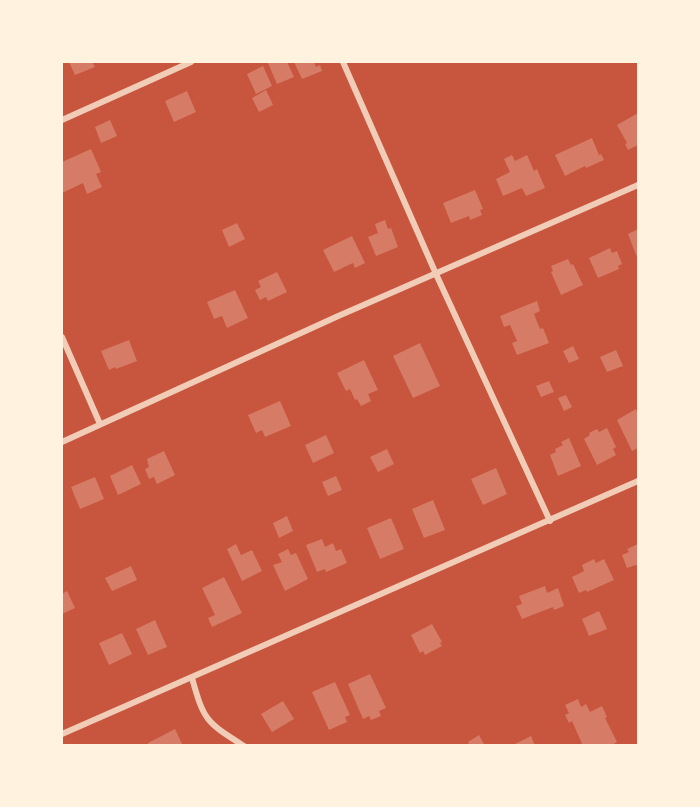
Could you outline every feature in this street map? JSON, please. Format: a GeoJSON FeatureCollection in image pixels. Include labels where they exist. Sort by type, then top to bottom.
{"type":"FeatureCollection","features":[{"type":"Feature","properties":{"kind":"street"},"geometry":{"type":"LineString","coordinates":[[62,120],[191,62]]}},
{"type":"Feature","properties":{"kind":"street"},"geometry":{"type":"LineString","coordinates":[[342,62],[436,274],[550,521]]}},
{"type":"Feature","properties":{"kind":"street"},"geometry":{"type":"LineString","coordinates":[[62,442],[336,317],[639,185]]}},
{"type":"Feature","properties":{"kind":"street"},"geometry":{"type":"LineString","coordinates":[[62,337],[100,424]]}},
{"type":"Feature","properties":{"kind":"street"},"geometry":{"type":"LineString","coordinates":[[62,734],[639,481]]}},
{"type":"Feature","properties":{"kind":"street"},"geometry":{"type":"LineString","coordinates":[[192,678],[200,709],[208,720],[244,746]]}},
{"type":"Feature","properties":{"kind":"building"},"geometry":{"type":"Polygon","coordinates":[[[69,62],[92,62],[95,67],[75,75],[69,62]]]}},
{"type":"Feature","properties":{"kind":"building"},"geometry":{"type":"Polygon","coordinates":[[[287,62],[294,77],[277,84],[268,63],[287,62]]]}},
{"type":"Feature","properties":{"kind":"building"},"geometry":{"type":"Polygon","coordinates":[[[294,62],[314,62],[316,67],[320,65],[322,71],[302,79],[294,62]]]}},
{"type":"Feature","properties":{"kind":"building"},"geometry":{"type":"Polygon","coordinates":[[[263,66],[272,86],[256,94],[247,74],[263,66]]]}},
{"type":"Feature","properties":{"kind":"building"},"geometry":{"type":"Polygon","coordinates":[[[266,90],[273,105],[259,112],[252,98],[266,90]]]}},
{"type":"Feature","properties":{"kind":"building"},"geometry":{"type":"Polygon","coordinates":[[[187,91],[196,112],[174,122],[165,101],[187,91]]]}},
{"type":"Feature","properties":{"kind":"building"},"geometry":{"type":"Polygon","coordinates":[[[638,113],[638,145],[628,150],[625,144],[627,143],[617,125],[638,113]]]}},
{"type":"Feature","properties":{"kind":"building"},"geometry":{"type":"Polygon","coordinates":[[[110,120],[117,136],[101,143],[95,127],[110,120]]]}},
{"type":"Feature","properties":{"kind":"building"},"geometry":{"type":"Polygon","coordinates":[[[592,138],[599,155],[601,154],[604,160],[565,176],[555,155],[592,138]]]}},
{"type":"Feature","properties":{"kind":"building"},"geometry":{"type":"Polygon","coordinates":[[[91,149],[101,172],[96,174],[102,187],[87,194],[83,183],[62,193],[62,162],[91,149]]]}},
{"type":"Feature","properties":{"kind":"building"},"geometry":{"type":"Polygon","coordinates":[[[512,155],[515,161],[527,155],[534,171],[537,169],[545,188],[526,196],[522,188],[503,196],[496,179],[510,172],[504,159],[512,155]]]}},
{"type":"Feature","properties":{"kind":"building"},"geometry":{"type":"Polygon","coordinates":[[[475,190],[483,209],[480,210],[482,215],[470,220],[469,216],[451,223],[443,203],[475,190]]]}},
{"type":"Feature","properties":{"kind":"building"},"geometry":{"type":"Polygon","coordinates":[[[385,220],[388,229],[391,228],[398,247],[376,256],[368,237],[378,233],[375,224],[385,220]]]}},
{"type":"Feature","properties":{"kind":"building"},"geometry":{"type":"Polygon","coordinates":[[[237,223],[245,239],[229,247],[222,230],[237,223]]]}},
{"type":"Feature","properties":{"kind":"building"},"geometry":{"type":"Polygon","coordinates":[[[638,229],[638,260],[628,234],[638,229]]]}},
{"type":"Feature","properties":{"kind":"building"},"geometry":{"type":"Polygon","coordinates":[[[352,236],[365,263],[355,268],[353,263],[334,272],[323,250],[352,236]]]}},
{"type":"Feature","properties":{"kind":"building"},"geometry":{"type":"Polygon","coordinates":[[[610,248],[612,253],[617,251],[622,264],[618,266],[619,269],[598,278],[589,258],[610,248]]]}},
{"type":"Feature","properties":{"kind":"building"},"geometry":{"type":"Polygon","coordinates":[[[568,259],[571,265],[573,264],[583,285],[561,295],[551,272],[553,271],[551,266],[568,259]]]}},
{"type":"Feature","properties":{"kind":"building"},"geometry":{"type":"Polygon","coordinates":[[[277,272],[287,292],[268,301],[266,297],[260,300],[255,290],[261,287],[258,281],[277,272]]]}},
{"type":"Feature","properties":{"kind":"building"},"geometry":{"type":"Polygon","coordinates":[[[235,290],[248,318],[227,328],[222,316],[214,319],[207,302],[235,290]]]}},
{"type":"Feature","properties":{"kind":"building"},"geometry":{"type":"Polygon","coordinates":[[[537,301],[540,311],[534,314],[549,343],[517,355],[512,343],[517,341],[510,325],[504,327],[500,316],[537,301]]]}},
{"type":"Feature","properties":{"kind":"building"},"geometry":{"type":"Polygon","coordinates":[[[129,340],[137,361],[109,370],[101,351],[129,340]]]}},
{"type":"Feature","properties":{"kind":"building"},"geometry":{"type":"Polygon","coordinates":[[[420,343],[440,386],[413,398],[393,356],[420,343]]]}},
{"type":"Feature","properties":{"kind":"building"},"geometry":{"type":"Polygon","coordinates":[[[573,346],[579,359],[569,363],[563,351],[573,346]]]}},
{"type":"Feature","properties":{"kind":"building"},"geometry":{"type":"Polygon","coordinates":[[[616,350],[623,366],[607,372],[600,357],[616,350]]]}},
{"type":"Feature","properties":{"kind":"building"},"geometry":{"type":"Polygon","coordinates":[[[364,360],[378,390],[368,394],[371,401],[361,406],[350,389],[346,391],[337,373],[364,360]]]}},
{"type":"Feature","properties":{"kind":"building"},"geometry":{"type":"Polygon","coordinates":[[[549,381],[554,392],[541,397],[536,386],[549,381]]]}},
{"type":"Feature","properties":{"kind":"building"},"geometry":{"type":"Polygon","coordinates":[[[566,395],[572,407],[564,411],[558,398],[566,395]]]}},
{"type":"Feature","properties":{"kind":"building"},"geometry":{"type":"Polygon","coordinates":[[[280,401],[291,426],[265,437],[262,430],[256,433],[248,415],[280,401]]]}},
{"type":"Feature","properties":{"kind":"building"},"geometry":{"type":"Polygon","coordinates":[[[636,409],[638,448],[632,451],[617,420],[636,409]]]}},
{"type":"Feature","properties":{"kind":"building"},"geometry":{"type":"Polygon","coordinates":[[[607,428],[616,447],[613,449],[616,455],[597,465],[584,439],[597,429],[599,432],[607,428]]]}},
{"type":"Feature","properties":{"kind":"building"},"geometry":{"type":"Polygon","coordinates":[[[326,435],[334,453],[313,463],[305,445],[326,435]]]}},
{"type":"Feature","properties":{"kind":"building"},"geometry":{"type":"Polygon","coordinates":[[[569,438],[581,466],[558,476],[550,455],[563,445],[561,442],[569,438]]]}},
{"type":"Feature","properties":{"kind":"building"},"geometry":{"type":"Polygon","coordinates":[[[387,449],[394,464],[378,472],[370,457],[387,449]]]}},
{"type":"Feature","properties":{"kind":"building"},"geometry":{"type":"Polygon","coordinates":[[[164,451],[175,475],[157,484],[154,477],[149,479],[145,469],[149,467],[147,459],[164,451]]]}},
{"type":"Feature","properties":{"kind":"building"},"geometry":{"type":"Polygon","coordinates":[[[132,465],[141,484],[118,495],[110,476],[132,465]]]}},
{"type":"Feature","properties":{"kind":"building"},"geometry":{"type":"Polygon","coordinates":[[[496,468],[507,494],[483,505],[471,479],[496,468]]]}},
{"type":"Feature","properties":{"kind":"building"},"geometry":{"type":"Polygon","coordinates":[[[336,476],[342,490],[328,496],[322,482],[336,476]]]}},
{"type":"Feature","properties":{"kind":"building"},"geometry":{"type":"Polygon","coordinates":[[[95,477],[104,499],[80,509],[71,487],[95,477]]]}},
{"type":"Feature","properties":{"kind":"building"},"geometry":{"type":"Polygon","coordinates":[[[433,500],[445,530],[424,538],[412,509],[433,500]]]}},
{"type":"Feature","properties":{"kind":"building"},"geometry":{"type":"Polygon","coordinates":[[[287,516],[293,531],[279,538],[273,523],[287,516]]]}},
{"type":"Feature","properties":{"kind":"building"},"geometry":{"type":"Polygon","coordinates":[[[391,518],[404,549],[380,559],[367,528],[391,518]]]}},
{"type":"Feature","properties":{"kind":"building"},"geometry":{"type":"Polygon","coordinates":[[[322,539],[325,547],[333,543],[336,551],[341,549],[347,563],[326,572],[325,569],[317,572],[306,545],[322,539]]]}},
{"type":"Feature","properties":{"kind":"building"},"geometry":{"type":"Polygon","coordinates":[[[236,544],[241,555],[252,550],[262,571],[242,581],[227,549],[236,544]]]}},
{"type":"Feature","properties":{"kind":"building"},"geometry":{"type":"Polygon","coordinates":[[[638,544],[638,566],[627,568],[622,555],[629,552],[627,549],[638,544]]]}},
{"type":"Feature","properties":{"kind":"building"},"geometry":{"type":"Polygon","coordinates":[[[288,549],[291,555],[296,553],[308,579],[285,591],[273,565],[282,562],[278,554],[288,549]]]}},
{"type":"Feature","properties":{"kind":"building"},"geometry":{"type":"Polygon","coordinates":[[[594,559],[596,563],[604,559],[614,580],[587,592],[586,590],[579,593],[572,577],[584,571],[582,565],[594,559]]]}},
{"type":"Feature","properties":{"kind":"building"},"geometry":{"type":"Polygon","coordinates":[[[131,566],[137,580],[112,591],[105,578],[131,566]]]}},
{"type":"Feature","properties":{"kind":"building"},"geometry":{"type":"Polygon","coordinates":[[[224,577],[242,613],[212,627],[208,618],[215,615],[202,588],[224,577]]]}},
{"type":"Feature","properties":{"kind":"building"},"geometry":{"type":"Polygon","coordinates":[[[545,586],[547,593],[558,588],[564,606],[554,610],[553,607],[522,619],[516,606],[522,604],[519,596],[545,586]]]}},
{"type":"Feature","properties":{"kind":"building"},"geometry":{"type":"Polygon","coordinates":[[[67,591],[75,608],[62,614],[62,594],[67,591]]]}},
{"type":"Feature","properties":{"kind":"building"},"geometry":{"type":"Polygon","coordinates":[[[599,611],[607,629],[589,636],[582,619],[599,611]]]}},
{"type":"Feature","properties":{"kind":"building"},"geometry":{"type":"Polygon","coordinates":[[[155,620],[167,647],[148,655],[136,629],[155,620]]]}},
{"type":"Feature","properties":{"kind":"building"},"geometry":{"type":"Polygon","coordinates":[[[432,624],[442,646],[425,655],[423,651],[420,653],[411,635],[432,624]]]}},
{"type":"Feature","properties":{"kind":"building"},"geometry":{"type":"Polygon","coordinates":[[[122,633],[132,654],[109,665],[99,643],[122,633]]]}},
{"type":"Feature","properties":{"kind":"building"},"geometry":{"type":"Polygon","coordinates":[[[370,674],[386,708],[379,711],[381,716],[371,720],[369,716],[363,719],[348,684],[370,674]]]}},
{"type":"Feature","properties":{"kind":"building"},"geometry":{"type":"Polygon","coordinates":[[[335,682],[350,715],[345,717],[347,722],[329,730],[312,692],[335,682]]]}},
{"type":"Feature","properties":{"kind":"building"},"geometry":{"type":"Polygon","coordinates":[[[578,699],[581,707],[586,704],[590,712],[602,706],[607,717],[605,718],[617,742],[610,746],[583,746],[572,721],[569,723],[565,715],[569,713],[565,705],[578,699]]]}},
{"type":"Feature","properties":{"kind":"building"},"geometry":{"type":"Polygon","coordinates":[[[283,701],[294,719],[272,732],[261,714],[283,701]]]}},
{"type":"Feature","properties":{"kind":"building"},"geometry":{"type":"Polygon","coordinates":[[[175,729],[183,746],[149,746],[148,743],[175,729]]]}},
{"type":"Feature","properties":{"kind":"building"},"geometry":{"type":"Polygon","coordinates":[[[479,735],[485,746],[470,746],[468,742],[479,735]]]}},
{"type":"Feature","properties":{"kind":"building"},"geometry":{"type":"Polygon","coordinates":[[[531,736],[535,746],[511,746],[531,736]]]}}]}
